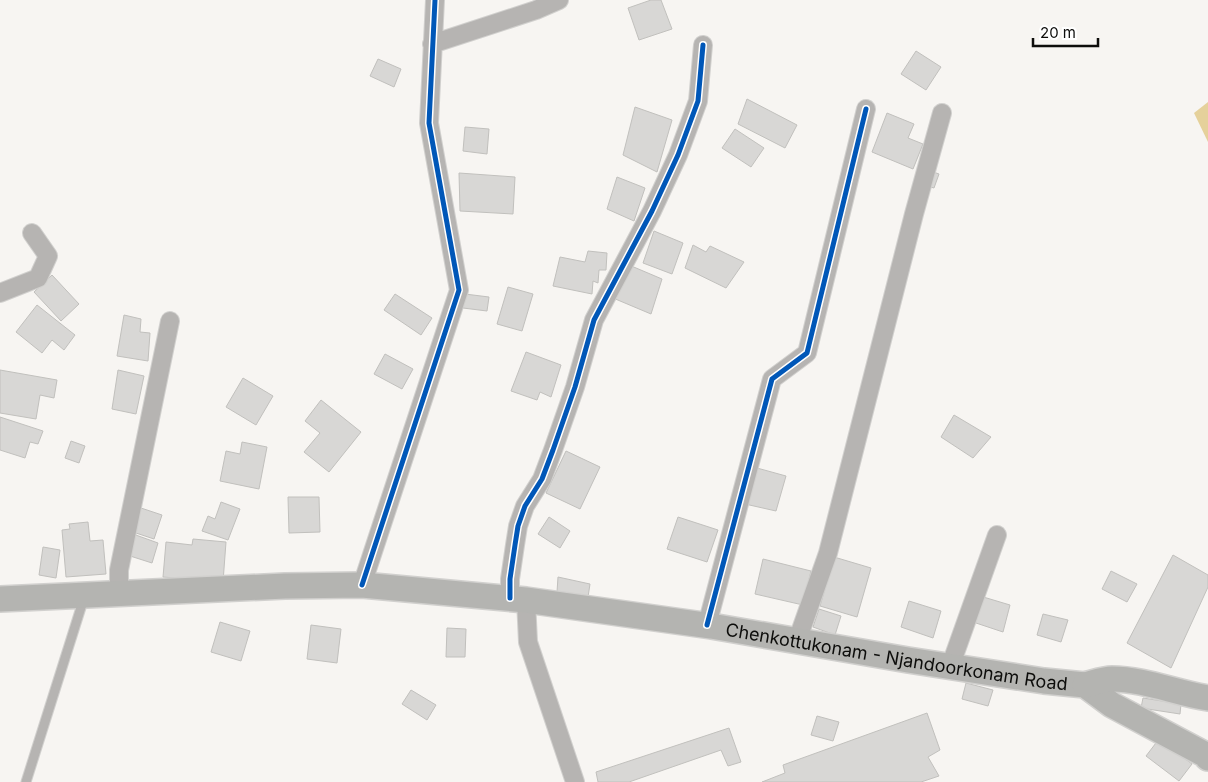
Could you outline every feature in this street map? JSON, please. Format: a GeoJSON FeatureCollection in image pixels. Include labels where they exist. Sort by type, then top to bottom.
{"type":"FeatureCollection","features":[{"type":"Feature","properties":{"kind":"main road","name":"Chenkottukonam - Njandoorkonam Road"},"geometry":{"type":"LineString","coordinates":[[0,599],[285,586],[362,585],[518,599],[707,625],[950,667],[1085,685],[1112,705],[1208,758]]}},
{"type":"Feature","properties":{"kind":"main road"},"geometry":{"type":"LineString","coordinates":[[1085,685],[1110,679],[1146,683],[1208,698]]}},
{"type":"Feature","properties":{"kind":"street"},"geometry":{"type":"LineString","coordinates":[[362,585],[459,290],[429,122],[435,0]]}},
{"type":"Feature","properties":{"kind":"street"},"geometry":{"type":"LineString","coordinates":[[432,44],[536,10],[559,0]]}},
{"type":"Feature","properties":{"kind":"street"},"geometry":{"type":"LineString","coordinates":[[575,782],[528,642],[518,599],[510,579],[518,526],[525,506],[542,479],[553,450],[575,387],[594,320],[652,211],[678,155],[698,101],[703,46]]}},
{"type":"Feature","properties":{"kind":"street"},"geometry":{"type":"LineString","coordinates":[[707,625],[772,379],[807,354],[866,109]]}},
{"type":"Feature","properties":{"kind":"street"},"geometry":{"type":"LineString","coordinates":[[797,640],[828,553],[914,214],[942,113]]}},
{"type":"Feature","properties":{"kind":"street"},"geometry":{"type":"LineString","coordinates":[[0,293],[38,278],[48,256],[32,233]]}},
{"type":"Feature","properties":{"kind":"street"},"geometry":{"type":"LineString","coordinates":[[119,594],[120,570],[170,321]]}},
{"type":"Feature","properties":{"kind":"street"},"geometry":{"type":"LineString","coordinates":[[950,667],[996,535]]}},
{"type":"Feature","properties":{"kind":"lane"},"geometry":{"type":"LineString","coordinates":[[26,782],[85,596]]}},
{"type":"Feature","properties":{"kind":"shaded area"},"geometry":{"type":"Polygon","coordinates":[[[1208,102],[1208,142],[1194,113],[1208,102]]]}},
{"type":"Feature","properties":{"kind":"building"},"geometry":{"type":"Polygon","coordinates":[[[651,0],[661,0],[672,29],[639,40],[628,8],[651,0]]]}},
{"type":"Feature","properties":{"kind":"building"},"geometry":{"type":"Polygon","coordinates":[[[916,51],[941,67],[926,90],[901,74],[916,51]]]}},
{"type":"Feature","properties":{"kind":"building"},"geometry":{"type":"Polygon","coordinates":[[[378,59],[401,69],[394,87],[370,76],[378,59]]]}},
{"type":"Feature","properties":{"kind":"building"},"geometry":{"type":"Polygon","coordinates":[[[747,99],[797,125],[785,148],[738,124],[747,99]]]}},
{"type":"Feature","properties":{"kind":"building"},"geometry":{"type":"Polygon","coordinates":[[[635,107],[672,120],[657,172],[623,155],[635,107]]]}},
{"type":"Feature","properties":{"kind":"building"},"geometry":{"type":"Polygon","coordinates":[[[887,113],[914,124],[908,138],[923,144],[913,169],[872,152],[887,113]]]}},
{"type":"Feature","properties":{"kind":"building"},"geometry":{"type":"Polygon","coordinates":[[[465,127],[489,129],[487,154],[463,151],[465,127]]]}},
{"type":"Feature","properties":{"kind":"building"},"geometry":{"type":"Polygon","coordinates":[[[735,129],[764,148],[751,167],[722,148],[735,129]]]}},
{"type":"Feature","properties":{"kind":"building"},"geometry":{"type":"Polygon","coordinates":[[[928,170],[939,174],[934,188],[924,185],[928,170]]]}},
{"type":"Feature","properties":{"kind":"building"},"geometry":{"type":"Polygon","coordinates":[[[459,173],[515,177],[513,214],[460,211],[459,173]]]}},
{"type":"Feature","properties":{"kind":"building"},"geometry":{"type":"Polygon","coordinates":[[[617,177],[645,188],[634,221],[607,209],[617,177]]]}},
{"type":"Feature","properties":{"kind":"building"},"geometry":{"type":"Polygon","coordinates":[[[654,231],[683,243],[672,274],[643,263],[654,231]]]}},
{"type":"Feature","properties":{"kind":"building"},"geometry":{"type":"Polygon","coordinates":[[[693,245],[706,252],[710,246],[744,262],[726,288],[685,268],[693,245]]]}},
{"type":"Feature","properties":{"kind":"building"},"geometry":{"type":"Polygon","coordinates":[[[588,251],[607,253],[606,270],[599,270],[598,283],[593,281],[592,294],[553,286],[560,257],[585,262],[588,251]]]}},
{"type":"Feature","properties":{"kind":"building"},"geometry":{"type":"Polygon","coordinates":[[[629,265],[662,279],[651,314],[613,298],[629,265]]]}},
{"type":"Feature","properties":{"kind":"building"},"geometry":{"type":"Polygon","coordinates":[[[52,275],[79,304],[61,321],[34,292],[52,275]]]}},
{"type":"Feature","properties":{"kind":"building"},"geometry":{"type":"Polygon","coordinates":[[[508,287],[533,294],[522,331],[497,324],[508,287]]]}},
{"type":"Feature","properties":{"kind":"building"},"geometry":{"type":"Polygon","coordinates":[[[395,294],[432,318],[421,335],[384,310],[395,294]]]}},
{"type":"Feature","properties":{"kind":"building"},"geometry":{"type":"Polygon","coordinates":[[[465,294],[489,297],[487,311],[463,308],[465,294]]]}},
{"type":"Feature","properties":{"kind":"building"},"geometry":{"type":"Polygon","coordinates":[[[37,305],[75,335],[64,350],[52,340],[42,353],[16,332],[37,305]]]}},
{"type":"Feature","properties":{"kind":"building"},"geometry":{"type":"Polygon","coordinates":[[[124,315],[141,319],[140,332],[150,333],[148,361],[117,356],[124,315]]]}},
{"type":"Feature","properties":{"kind":"building"},"geometry":{"type":"Polygon","coordinates":[[[526,352],[561,365],[551,397],[540,392],[537,400],[511,391],[526,352]]]}},
{"type":"Feature","properties":{"kind":"building"},"geometry":{"type":"Polygon","coordinates":[[[385,354],[413,369],[402,389],[374,374],[385,354]]]}},
{"type":"Feature","properties":{"kind":"building"},"geometry":{"type":"Polygon","coordinates":[[[0,370],[57,380],[54,398],[40,395],[36,419],[0,413],[0,370]]]}},
{"type":"Feature","properties":{"kind":"building"},"geometry":{"type":"Polygon","coordinates":[[[118,370],[144,376],[136,414],[112,409],[118,370]]]}},
{"type":"Feature","properties":{"kind":"building"},"geometry":{"type":"Polygon","coordinates":[[[243,378],[273,396],[256,425],[226,407],[243,378]]]}},
{"type":"Feature","properties":{"kind":"building"},"geometry":{"type":"Polygon","coordinates":[[[321,400],[361,432],[329,472],[304,452],[320,433],[305,421],[321,400]]]}},
{"type":"Feature","properties":{"kind":"building"},"geometry":{"type":"Polygon","coordinates":[[[954,415],[991,437],[973,458],[941,437],[954,415]]]}},
{"type":"Feature","properties":{"kind":"building"},"geometry":{"type":"Polygon","coordinates":[[[0,417],[43,431],[38,444],[30,442],[25,458],[0,450],[0,417]]]}},
{"type":"Feature","properties":{"kind":"building"},"geometry":{"type":"Polygon","coordinates":[[[71,441],[85,446],[79,463],[65,458],[71,441]]]}},
{"type":"Feature","properties":{"kind":"building"},"geometry":{"type":"Polygon","coordinates":[[[242,442],[267,447],[259,489],[220,481],[226,451],[240,454],[242,442]]]}},
{"type":"Feature","properties":{"kind":"building"},"geometry":{"type":"Polygon","coordinates":[[[566,451],[600,467],[580,509],[546,493],[566,451]]]}},
{"type":"Feature","properties":{"kind":"building"},"geometry":{"type":"Polygon","coordinates":[[[757,468],[786,476],[776,511],[745,504],[757,468]]]}},
{"type":"Feature","properties":{"kind":"building"},"geometry":{"type":"Polygon","coordinates":[[[288,497],[319,497],[320,532],[289,533],[288,497]]]}},
{"type":"Feature","properties":{"kind":"building"},"geometry":{"type":"Polygon","coordinates":[[[221,502],[240,509],[228,540],[202,531],[208,516],[215,519],[221,502]]]}},
{"type":"Feature","properties":{"kind":"building"},"geometry":{"type":"Polygon","coordinates":[[[141,508],[162,515],[154,539],[133,532],[141,508]]]}},
{"type":"Feature","properties":{"kind":"building"},"geometry":{"type":"Polygon","coordinates":[[[549,517],[570,531],[560,548],[538,534],[549,517]]]}},
{"type":"Feature","properties":{"kind":"building"},"geometry":{"type":"Polygon","coordinates":[[[678,517],[718,530],[707,562],[667,549],[678,517]]]}},
{"type":"Feature","properties":{"kind":"building"},"geometry":{"type":"Polygon","coordinates":[[[88,522],[90,541],[103,540],[106,574],[66,577],[62,530],[70,529],[69,524],[88,522]]]}},
{"type":"Feature","properties":{"kind":"building"},"geometry":{"type":"Polygon","coordinates":[[[133,534],[158,543],[152,563],[127,555],[133,534]]]}},
{"type":"Feature","properties":{"kind":"building"},"geometry":{"type":"Polygon","coordinates":[[[193,539],[226,542],[223,582],[163,577],[166,542],[192,545],[193,539]]]}},
{"type":"Feature","properties":{"kind":"building"},"geometry":{"type":"Polygon","coordinates":[[[43,547],[60,550],[56,578],[39,575],[43,547]]]}},
{"type":"Feature","properties":{"kind":"building"},"geometry":{"type":"Polygon","coordinates":[[[1173,555],[1208,575],[1208,587],[1171,668],[1127,643],[1173,555]]]}},
{"type":"Feature","properties":{"kind":"building"},"geometry":{"type":"Polygon","coordinates":[[[834,557],[871,568],[857,617],[820,606],[834,557]]]}},
{"type":"Feature","properties":{"kind":"building"},"geometry":{"type":"Polygon","coordinates":[[[763,559],[811,571],[803,605],[755,594],[763,559]]]}},
{"type":"Feature","properties":{"kind":"building"},"geometry":{"type":"Polygon","coordinates":[[[1111,571],[1137,584],[1127,602],[1102,589],[1111,571]]]}},
{"type":"Feature","properties":{"kind":"building"},"geometry":{"type":"Polygon","coordinates":[[[558,577],[590,584],[588,597],[557,592],[558,577]]]}},
{"type":"Feature","properties":{"kind":"building"},"geometry":{"type":"Polygon","coordinates":[[[980,596],[1010,605],[1003,632],[973,622],[980,596]]]}},
{"type":"Feature","properties":{"kind":"building"},"geometry":{"type":"Polygon","coordinates":[[[909,601],[941,611],[933,638],[901,627],[909,601]]]}},
{"type":"Feature","properties":{"kind":"building"},"geometry":{"type":"Polygon","coordinates":[[[819,609],[841,616],[835,635],[813,627],[819,609]]]}},
{"type":"Feature","properties":{"kind":"building"},"geometry":{"type":"Polygon","coordinates":[[[1043,614],[1068,620],[1061,642],[1037,635],[1043,614]]]}},
{"type":"Feature","properties":{"kind":"building"},"geometry":{"type":"Polygon","coordinates":[[[220,622],[250,631],[241,661],[211,652],[220,622]]]}},
{"type":"Feature","properties":{"kind":"building"},"geometry":{"type":"Polygon","coordinates":[[[311,625],[341,629],[337,663],[307,659],[311,625]]]}},
{"type":"Feature","properties":{"kind":"building"},"geometry":{"type":"Polygon","coordinates":[[[447,628],[466,629],[465,657],[446,657],[447,628]]]}},
{"type":"Feature","properties":{"kind":"building"},"geometry":{"type":"Polygon","coordinates":[[[966,683],[993,690],[988,706],[962,699],[966,683]]]}},
{"type":"Feature","properties":{"kind":"building"},"geometry":{"type":"Polygon","coordinates":[[[411,690],[436,705],[427,720],[402,704],[411,690]]]}},
{"type":"Feature","properties":{"kind":"building"},"geometry":{"type":"Polygon","coordinates":[[[1143,698],[1181,704],[1180,714],[1141,708],[1143,698]]]}},
{"type":"Feature","properties":{"kind":"building"},"geometry":{"type":"Polygon","coordinates":[[[927,713],[940,750],[928,757],[939,776],[921,782],[762,782],[785,773],[783,765],[927,713]]]}},
{"type":"Feature","properties":{"kind":"building"},"geometry":{"type":"Polygon","coordinates":[[[817,716],[839,722],[833,741],[811,735],[817,716]]]}},
{"type":"Feature","properties":{"kind":"building"},"geometry":{"type":"Polygon","coordinates":[[[729,728],[741,762],[728,766],[721,750],[629,782],[598,782],[596,772],[729,728]]]}},
{"type":"Feature","properties":{"kind":"building"},"geometry":{"type":"Polygon","coordinates":[[[1159,739],[1192,764],[1179,781],[1146,756],[1159,739]]]}},
{"type":"Feature","properties":{"kind":"cycle path"},"geometry":{"type":"LineString","coordinates":[[362,585],[459,290],[429,123],[435,0]]}},
{"type":"Feature","properties":{"kind":"cycle path"},"geometry":{"type":"LineString","coordinates":[[510,598],[510,579],[518,526],[525,506],[542,479],[553,450],[575,387],[594,320],[652,211],[678,155],[698,101],[703,45]]}},
{"type":"Feature","properties":{"kind":"cycle path"},"geometry":{"type":"LineString","coordinates":[[707,625],[772,379],[807,353],[866,109]]}}]}
